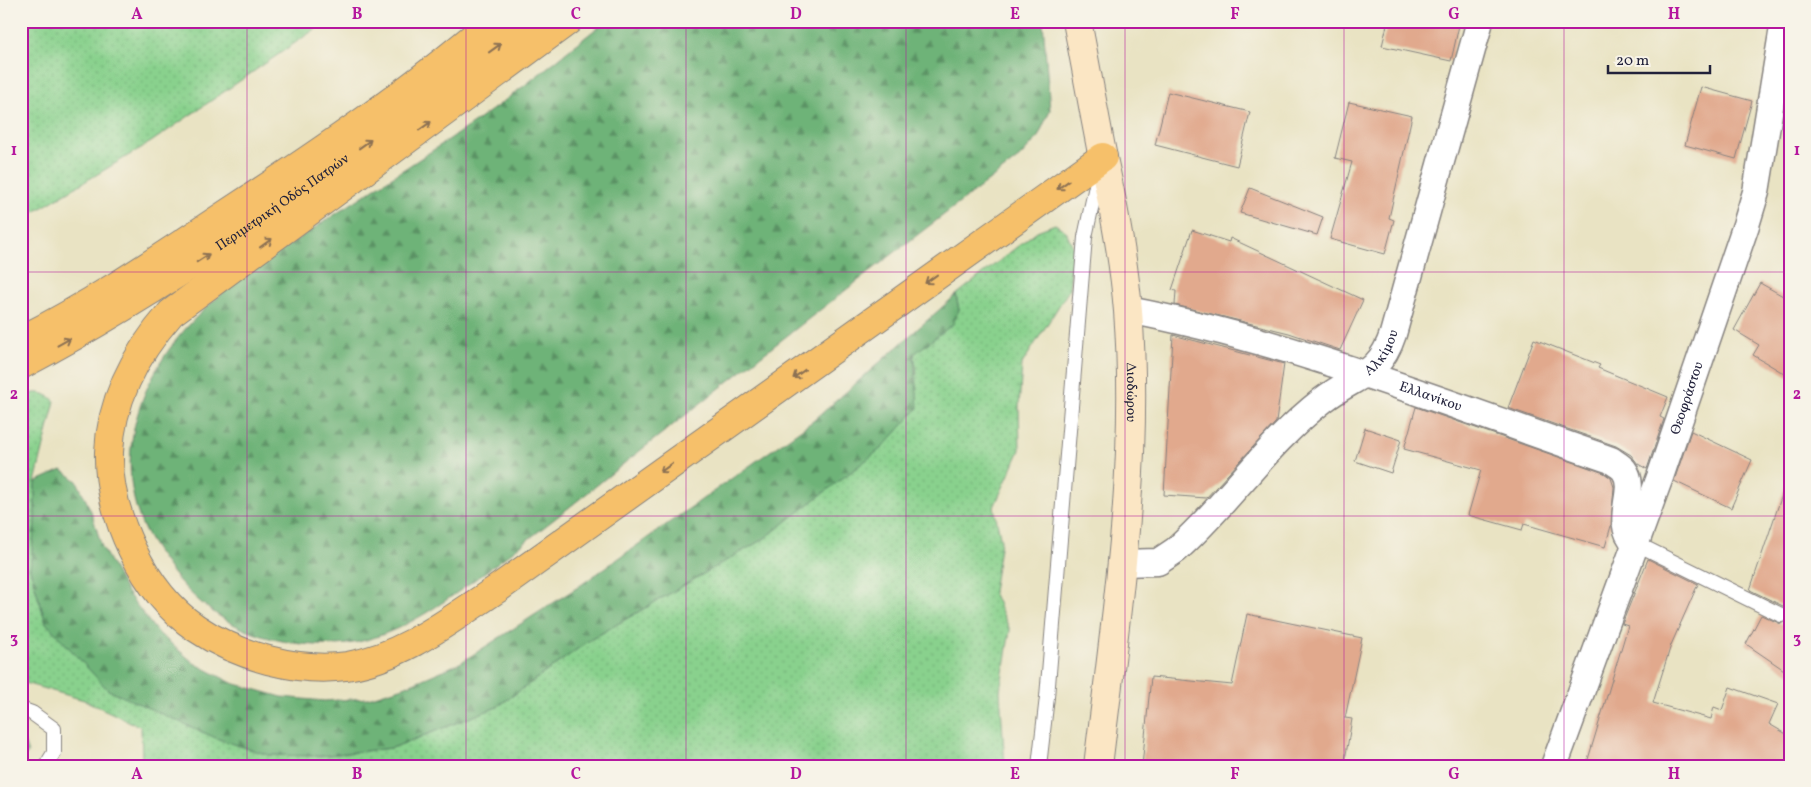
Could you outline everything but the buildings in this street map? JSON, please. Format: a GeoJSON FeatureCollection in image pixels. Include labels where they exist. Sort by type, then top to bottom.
{"type":"FeatureCollection","features":[{"type":"Feature","properties":{"kind":"highway","name":"Περιμετρική Οδός Πατρών"},"geometry":{"type":"LineString","coordinates":[[21,340],[124,281],[304,163],[459,50],[492,21]]}},
{"type":"Feature","properties":{"kind":"highway","name":"Περιμετρική Οδός Πατρών"},"geometry":{"type":"LineString","coordinates":[[21,365],[138,300],[283,204],[532,21]]}},
{"type":"Feature","properties":{"kind":"highway"},"geometry":{"type":"LineString","coordinates":[[568,21],[170,314],[137,357],[120,397],[113,422],[109,450],[112,496],[126,536],[144,569],[165,598],[195,628],[236,648],[298,665],[346,666],[390,655],[429,634],[497,589],[1103,156]]}},
{"type":"Feature","properties":{"kind":"street","name":"Διοδώρου"},"geometry":{"type":"LineString","coordinates":[[1077,21],[1116,221],[1128,310],[1131,446],[1122,563],[1098,766]]}},
{"type":"Feature","properties":{"kind":"street","name":"Αλκίμου"},"geometry":{"type":"LineString","coordinates":[[1122,563],[1158,562],[1176,550],[1279,438],[1323,400],[1377,365],[1389,346],[1480,21]]}},
{"type":"Feature","properties":{"kind":"street","name":"Θεοφράστου"},"geometry":{"type":"LineString","coordinates":[[1554,766],[1697,371],[1756,192],[1784,21]]}},
{"type":"Feature","properties":{"kind":"street","name":"Ελλανίκου"},"geometry":{"type":"LineString","coordinates":[[1128,310],[1230,333],[1363,375],[1611,460],[1625,471],[1628,488],[1626,526],[1627,533],[1635,543]]}},
{"type":"Feature","properties":{"kind":"lane"},"geometry":{"type":"LineString","coordinates":[[1039,766],[1047,697],[1085,237],[1103,156]]}},
{"type":"Feature","properties":{"kind":"lane"},"geometry":{"type":"LineString","coordinates":[[1635,543],[1781,615]]}},
{"type":"Feature","properties":{"kind":"lane"},"geometry":{"type":"LineString","coordinates":[[21,709],[32,713],[54,729],[54,752],[46,766]]}},
{"type":"Feature","properties":{"kind":"green space"},"geometry":{"type":"Polygon","coordinates":[[[21,21],[327,21],[151,142],[21,220],[21,21]]]}},
{"type":"Feature","properties":{"kind":"green space"},"geometry":{"type":"Polygon","coordinates":[[[606,21],[1043,21],[1050,110],[1038,137],[1020,157],[771,348],[525,542],[417,619],[366,640],[339,645],[312,645],[275,640],[258,635],[225,620],[197,599],[171,571],[145,531],[134,498],[130,462],[135,425],[146,391],[169,350],[187,327],[228,288],[298,238],[492,110],[606,21]]]}},
{"type":"Feature","properties":{"kind":"green space"},"geometry":{"type":"Polygon","coordinates":[[[1055,224],[1066,231],[1073,247],[1069,290],[1022,364],[1019,407],[1020,450],[994,507],[1001,541],[993,592],[1010,630],[1000,691],[1005,766],[131,766],[142,759],[141,727],[84,700],[21,682],[21,397],[39,393],[47,395],[55,401],[35,482],[35,524],[30,569],[46,623],[268,755],[319,756],[392,748],[497,707],[590,640],[765,538],[917,374],[914,354],[959,310],[956,295],[1037,231],[1055,224]]]}},
{"type":"Feature","properties":{"kind":"green space"},"geometry":{"type":"Polygon","coordinates":[[[956,295],[959,310],[953,324],[914,354],[918,408],[882,448],[765,538],[590,640],[497,707],[392,748],[319,756],[268,755],[218,739],[108,690],[46,623],[30,569],[35,524],[35,482],[62,470],[77,481],[91,511],[102,547],[126,591],[156,631],[194,663],[232,683],[282,697],[324,701],[368,698],[404,687],[460,663],[578,587],[813,421],[956,295]]]}},
{"type":"Feature","properties":{"kind":"green space"},"geometry":{"type":"Polygon","coordinates":[[[21,733],[28,753],[21,762],[21,733]]]}}]}
